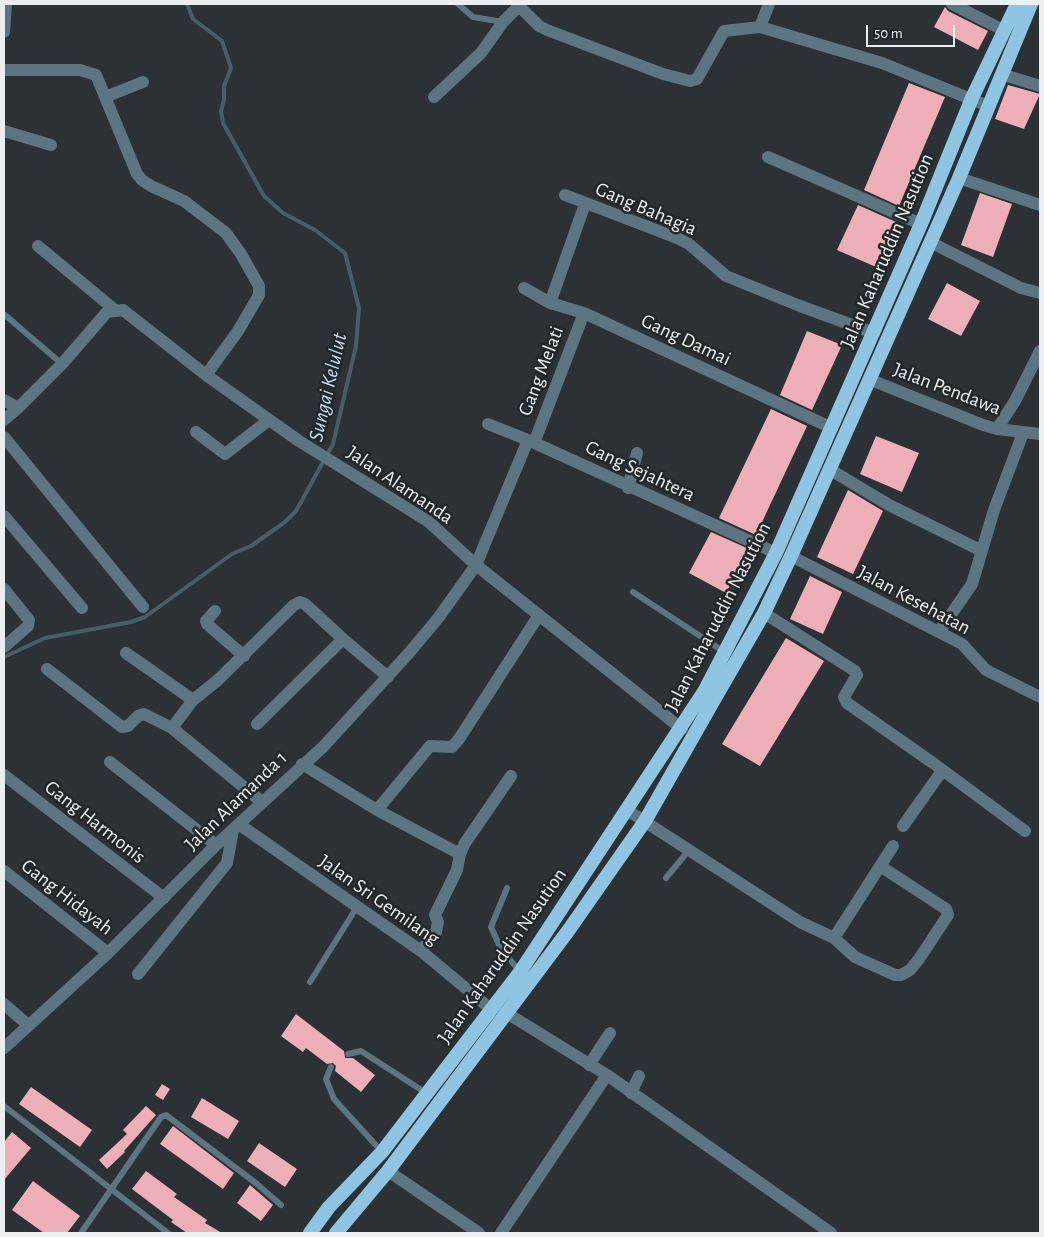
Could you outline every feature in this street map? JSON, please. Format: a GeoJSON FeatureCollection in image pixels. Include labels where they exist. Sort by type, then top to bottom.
{"type":"FeatureCollection","features":[{"type":"Feature","properties":{"kind":"highway","name":"Jalan Kaharuddin Nasution"},"geometry":{"type":"LineString","coordinates":[[336,1233],[388,1171],[499,1011],[520,972],[682,729],[726,653],[776,553],[921,224],[972,98],[1017,4]]}},
{"type":"Feature","properties":{"kind":"highway","name":"Jalan Kaharuddin Nasution"},"geometry":{"type":"LineString","coordinates":[[310,1233],[329,1206],[382,1152],[427,1094],[568,931],[645,821],[764,613],[791,556],[871,380],[959,178],[1031,4]]}},
{"type":"Feature","properties":{"kind":"street"},"geometry":{"type":"LineString","coordinates":[[4,32],[6,4]]}},
{"type":"Feature","properties":{"kind":"street"},"geometry":{"type":"LineString","coordinates":[[760,27],[769,4]]}},
{"type":"Feature","properties":{"kind":"street"},"geometry":{"type":"LineString","coordinates":[[952,4],[1005,31]]}},
{"type":"Feature","properties":{"kind":"street"},"geometry":{"type":"LineString","coordinates":[[434,97],[481,53],[503,22],[521,5],[539,26],[547,30],[663,74],[690,81],[697,79],[724,31],[760,27],[882,63],[988,106]]}},
{"type":"Feature","properties":{"kind":"street"},"geometry":{"type":"LineString","coordinates":[[4,70],[87,71],[96,75],[104,97],[142,180],[184,201],[226,233],[241,254],[259,286],[257,300],[206,375]]}},
{"type":"Feature","properties":{"kind":"street"},"geometry":{"type":"LineString","coordinates":[[1001,74],[1040,86]]}},
{"type":"Feature","properties":{"kind":"street"},"geometry":{"type":"LineString","coordinates":[[104,97],[143,82]]}},
{"type":"Feature","properties":{"kind":"street"},"geometry":{"type":"LineString","coordinates":[[4,131],[51,145]]}},
{"type":"Feature","properties":{"kind":"street"},"geometry":{"type":"LineString","coordinates":[[768,157],[921,224]]}},
{"type":"Feature","properties":{"kind":"street"},"geometry":{"type":"LineString","coordinates":[[959,178],[1040,205]]}},
{"type":"Feature","properties":{"kind":"street","name":"Gang Bahagia"},"geometry":{"type":"LineString","coordinates":[[565,195],[683,240],[726,276],[800,306],[874,332]]}},
{"type":"Feature","properties":{"kind":"street"},"geometry":{"type":"LineString","coordinates":[[550,303],[585,204]]}},
{"type":"Feature","properties":{"kind":"street"},"geometry":{"type":"LineString","coordinates":[[930,242],[1021,288],[1040,293]]}},
{"type":"Feature","properties":{"kind":"street","name":"Jalan Alamanda"},"geometry":{"type":"LineString","coordinates":[[38,246],[115,310],[123,310],[206,375],[269,420],[318,454],[428,522],[476,565],[682,729]]}},
{"type":"Feature","properties":{"kind":"street","name":"Gang Damai"},"geometry":{"type":"LineString","coordinates":[[524,288],[550,303],[584,313],[832,428]]}},
{"type":"Feature","properties":{"kind":"street"},"geometry":{"type":"LineString","coordinates":[[4,420],[62,364],[106,312],[115,310]]}},
{"type":"Feature","properties":{"kind":"street","name":"Gang Melati"},"geometry":{"type":"LineString","coordinates":[[476,565],[531,442],[584,313]]}},
{"type":"Feature","properties":{"kind":"street"},"geometry":{"type":"LineString","coordinates":[[997,430],[1015,401],[1040,351]]}},
{"type":"Feature","properties":{"kind":"street","name":"Jalan Pendawa"},"geometry":{"type":"LineString","coordinates":[[871,380],[997,430],[1040,434]]}},
{"type":"Feature","properties":{"kind":"street"},"geometry":{"type":"LineString","coordinates":[[4,400],[18,408]]}},
{"type":"Feature","properties":{"kind":"street"},"geometry":{"type":"LineString","coordinates":[[196,432],[225,454],[269,420]]}},
{"type":"Feature","properties":{"kind":"street","name":"Gang Sejahtera"},"geometry":{"type":"LineString","coordinates":[[488,424],[776,553]]}},
{"type":"Feature","properties":{"kind":"street"},"geometry":{"type":"LineString","coordinates":[[939,632],[972,584],[994,510],[1023,433]]}},
{"type":"Feature","properties":{"kind":"street"},"geometry":{"type":"LineString","coordinates":[[4,437],[143,607]]}},
{"type":"Feature","properties":{"kind":"street"},"geometry":{"type":"LineString","coordinates":[[628,488],[637,453]]}},
{"type":"Feature","properties":{"kind":"street"},"geometry":{"type":"LineString","coordinates":[[829,469],[889,505],[982,551]]}},
{"type":"Feature","properties":{"kind":"street"},"geometry":{"type":"LineString","coordinates":[[4,516],[82,608]]}},
{"type":"Feature","properties":{"kind":"street","name":"Jalan Kesehatan"},"geometry":{"type":"LineString","coordinates":[[791,556],[962,644],[986,670],[1040,697]]}},
{"type":"Feature","properties":{"kind":"street","name":"Jalan Alamanda 1"},"geometry":{"type":"LineString","coordinates":[[4,1048],[108,953],[216,845],[302,764],[323,747],[388,677],[439,616],[476,565]]}},
{"type":"Feature","properties":{"kind":"street"},"geometry":{"type":"LineString","coordinates":[[4,589],[29,620],[28,626],[4,646]]}},
{"type":"Feature","properties":{"kind":"street"},"geometry":{"type":"LineString","coordinates":[[172,728],[193,700],[218,680],[294,605],[300,602],[305,604],[342,640],[388,677]]}},
{"type":"Feature","properties":{"kind":"street"},"geometry":{"type":"LineString","coordinates":[[215,611],[206,622],[207,624],[244,656]]}},
{"type":"Feature","properties":{"kind":"street"},"geometry":{"type":"LineString","coordinates":[[764,613],[855,671],[857,675],[844,697],[847,702],[1025,831]]}},
{"type":"Feature","properties":{"kind":"street"},"geometry":{"type":"LineString","coordinates":[[377,810],[430,746],[452,747],[460,739],[539,615]]}},
{"type":"Feature","properties":{"kind":"street"},"geometry":{"type":"LineString","coordinates":[[257,724],[342,640]]}},
{"type":"Feature","properties":{"kind":"street"},"geometry":{"type":"LineString","coordinates":[[126,653],[193,700]]}},
{"type":"Feature","properties":{"kind":"street"},"geometry":{"type":"LineString","coordinates":[[47,669],[122,727],[128,726],[138,716],[144,714],[172,728],[262,802]]}},
{"type":"Feature","properties":{"kind":"street"},"geometry":{"type":"LineString","coordinates":[[110,762],[216,845]]}},
{"type":"Feature","properties":{"kind":"street"},"geometry":{"type":"LineString","coordinates":[[302,764],[377,810],[460,854]]}},
{"type":"Feature","properties":{"kind":"street"},"geometry":{"type":"LineString","coordinates":[[903,826],[942,770]]}},
{"type":"Feature","properties":{"kind":"street","name":"Gang Harmonis"},"geometry":{"type":"LineString","coordinates":[[4,775],[164,898]]}},
{"type":"Feature","properties":{"kind":"street"},"geometry":{"type":"LineString","coordinates":[[421,951],[436,932],[438,922],[435,916],[457,870],[460,854],[485,812],[511,776]]}},
{"type":"Feature","properties":{"kind":"street"},"geometry":{"type":"LineString","coordinates":[[627,810],[800,922],[834,938],[855,957],[895,975],[901,975],[910,970],[948,915],[946,909],[880,866]]}},
{"type":"Feature","properties":{"kind":"street"},"geometry":{"type":"LineString","coordinates":[[138,974],[227,863],[237,827]]}},
{"type":"Feature","properties":{"kind":"street","name":"Jalan Sri Gemilang"},"geometry":{"type":"LineString","coordinates":[[237,827],[421,951],[499,1011],[607,1075],[831,1233]]}},
{"type":"Feature","properties":{"kind":"street"},"geometry":{"type":"LineString","coordinates":[[834,938],[893,846]]}},
{"type":"Feature","properties":{"kind":"street","name":"Gang Hidayah"},"geometry":{"type":"LineString","coordinates":[[4,871],[108,953]]}},
{"type":"Feature","properties":{"kind":"street"},"geometry":{"type":"LineString","coordinates":[[4,1004],[28,1025]]}},
{"type":"Feature","properties":{"kind":"street"},"geometry":{"type":"LineString","coordinates":[[589,1065],[610,1033]]}},
{"type":"Feature","properties":{"kind":"street"},"geometry":{"type":"LineString","coordinates":[[501,1233],[607,1075]]}},
{"type":"Feature","properties":{"kind":"street"},"geometry":{"type":"LineString","coordinates":[[631,1093],[639,1076]]}},
{"type":"Feature","properties":{"kind":"street"},"geometry":{"type":"LineString","coordinates":[[388,1171],[479,1233]]}},
{"type":"Feature","properties":{"kind":"lane"},"geometry":{"type":"LineString","coordinates":[[458,4],[474,16],[503,22]]}},
{"type":"Feature","properties":{"kind":"lane"},"geometry":{"type":"LineString","coordinates":[[5,315],[62,364]]}},
{"type":"Feature","properties":{"kind":"lane"},"geometry":{"type":"LineString","coordinates":[[633,592],[726,653]]}},
{"type":"Feature","properties":{"kind":"lane"},"geometry":{"type":"LineString","coordinates":[[666,878],[690,849]]}},
{"type":"Feature","properties":{"kind":"lane"},"geometry":{"type":"LineString","coordinates":[[507,888],[491,927],[500,947],[520,972]]}},
{"type":"Feature","properties":{"kind":"lane"},"geometry":{"type":"LineString","coordinates":[[310,982],[357,907]]}},
{"type":"Feature","properties":{"kind":"lane"},"geometry":{"type":"LineString","coordinates":[[348,1054],[361,1051],[427,1094]]}},
{"type":"Feature","properties":{"kind":"lane"},"geometry":{"type":"LineString","coordinates":[[330,1068],[326,1079],[331,1095],[382,1152]]}},
{"type":"Feature","properties":{"kind":"lane"},"geometry":{"type":"LineString","coordinates":[[4,1106],[168,1233]]}},
{"type":"Feature","properties":{"kind":"lane"},"geometry":{"type":"LineString","coordinates":[[81,1233],[161,1117],[168,1115],[273,1196],[281,1205]]}},
{"type":"Feature","properties":{"kind":"building"},"geometry":{"type":"Polygon","coordinates":[[[945,7],[948,11],[988,31],[978,50],[934,27],[945,7]]]}},
{"type":"Feature","properties":{"kind":"building"},"geometry":{"type":"Polygon","coordinates":[[[909,83],[945,97],[899,206],[864,190],[909,83]]]}},
{"type":"Feature","properties":{"kind":"building"},"geometry":{"type":"Polygon","coordinates":[[[1008,85],[1040,94],[1024,129],[995,119],[1008,85]]]}},
{"type":"Feature","properties":{"kind":"building"},"geometry":{"type":"Polygon","coordinates":[[[980,193],[1012,204],[993,257],[961,245],[980,193]]]}},
{"type":"Feature","properties":{"kind":"building"},"geometry":{"type":"Polygon","coordinates":[[[858,205],[896,222],[876,267],[837,250],[858,205]]]}},
{"type":"Feature","properties":{"kind":"building"},"geometry":{"type":"Polygon","coordinates":[[[947,283],[980,301],[961,336],[928,319],[947,283]]]}},
{"type":"Feature","properties":{"kind":"building"},"geometry":{"type":"Polygon","coordinates":[[[807,331],[842,345],[812,410],[780,395],[807,331]]]}},
{"type":"Feature","properties":{"kind":"building"},"geometry":{"type":"Polygon","coordinates":[[[771,409],[807,426],[756,535],[719,518],[771,409]]]}},
{"type":"Feature","properties":{"kind":"building"},"geometry":{"type":"Polygon","coordinates":[[[876,436],[919,453],[902,492],[860,474],[876,436]]]}},
{"type":"Feature","properties":{"kind":"building"},"geometry":{"type":"Polygon","coordinates":[[[848,490],[883,511],[853,574],[817,557],[848,490]]]}},
{"type":"Feature","properties":{"kind":"building"},"geometry":{"type":"Polygon","coordinates":[[[711,532],[749,549],[726,593],[689,573],[711,532]]]}},
{"type":"Feature","properties":{"kind":"building"},"geometry":{"type":"Polygon","coordinates":[[[810,576],[842,592],[823,634],[790,619],[810,576]]]}},
{"type":"Feature","properties":{"kind":"building"},"geometry":{"type":"Polygon","coordinates":[[[786,638],[824,661],[760,766],[722,744],[786,638]]]}},
{"type":"Feature","properties":{"kind":"building"},"geometry":{"type":"Polygon","coordinates":[[[296,1014],[344,1051],[345,1058],[353,1058],[375,1075],[361,1092],[335,1071],[336,1066],[333,1063],[327,1064],[306,1048],[303,1052],[281,1036],[296,1014]]]}},
{"type":"Feature","properties":{"kind":"building"},"geometry":{"type":"Polygon","coordinates":[[[162,1084],[170,1089],[163,1100],[155,1095],[162,1084]]]}},
{"type":"Feature","properties":{"kind":"building"},"geometry":{"type":"Polygon","coordinates":[[[31,1087],[92,1130],[80,1147],[19,1104],[31,1087]]]}},
{"type":"Feature","properties":{"kind":"building"},"geometry":{"type":"Polygon","coordinates":[[[202,1098],[239,1121],[228,1139],[191,1117],[202,1098]]]}},
{"type":"Feature","properties":{"kind":"building"},"geometry":{"type":"Polygon","coordinates":[[[146,1106],[156,1115],[125,1152],[107,1169],[99,1160],[127,1134],[123,1130],[146,1106]]]}},
{"type":"Feature","properties":{"kind":"building"},"geometry":{"type":"Polygon","coordinates":[[[173,1126],[234,1173],[223,1189],[160,1144],[173,1126]]]}},
{"type":"Feature","properties":{"kind":"building"},"geometry":{"type":"Polygon","coordinates":[[[12,1132],[31,1148],[4,1180],[4,1142],[12,1132]]]}},
{"type":"Feature","properties":{"kind":"building"},"geometry":{"type":"Polygon","coordinates":[[[259,1143],[297,1169],[285,1187],[247,1161],[259,1143]]]}},
{"type":"Feature","properties":{"kind":"building"},"geometry":{"type":"Polygon","coordinates":[[[146,1171],[177,1194],[174,1197],[207,1220],[205,1223],[222,1233],[187,1233],[171,1222],[173,1220],[132,1189],[146,1171]]]}},
{"type":"Feature","properties":{"kind":"building"},"geometry":{"type":"Polygon","coordinates":[[[33,1181],[80,1216],[67,1233],[44,1233],[12,1210],[33,1181]]]}},
{"type":"Feature","properties":{"kind":"building"},"geometry":{"type":"Polygon","coordinates":[[[250,1185],[273,1205],[261,1221],[237,1203],[250,1185]]]}},
{"type":"Feature","properties":{"kind":"waterway","name":"Sungai Kelulut"},"geometry":{"type":"LineString","coordinates":[[4,657],[45,638],[131,622],[145,617],[232,554],[251,546],[285,522],[296,511],[333,444],[356,346],[359,308],[345,253],[315,230],[283,213],[264,196],[223,123],[221,111],[224,100],[224,86],[231,68],[222,41],[193,19],[187,4]]}}]}
